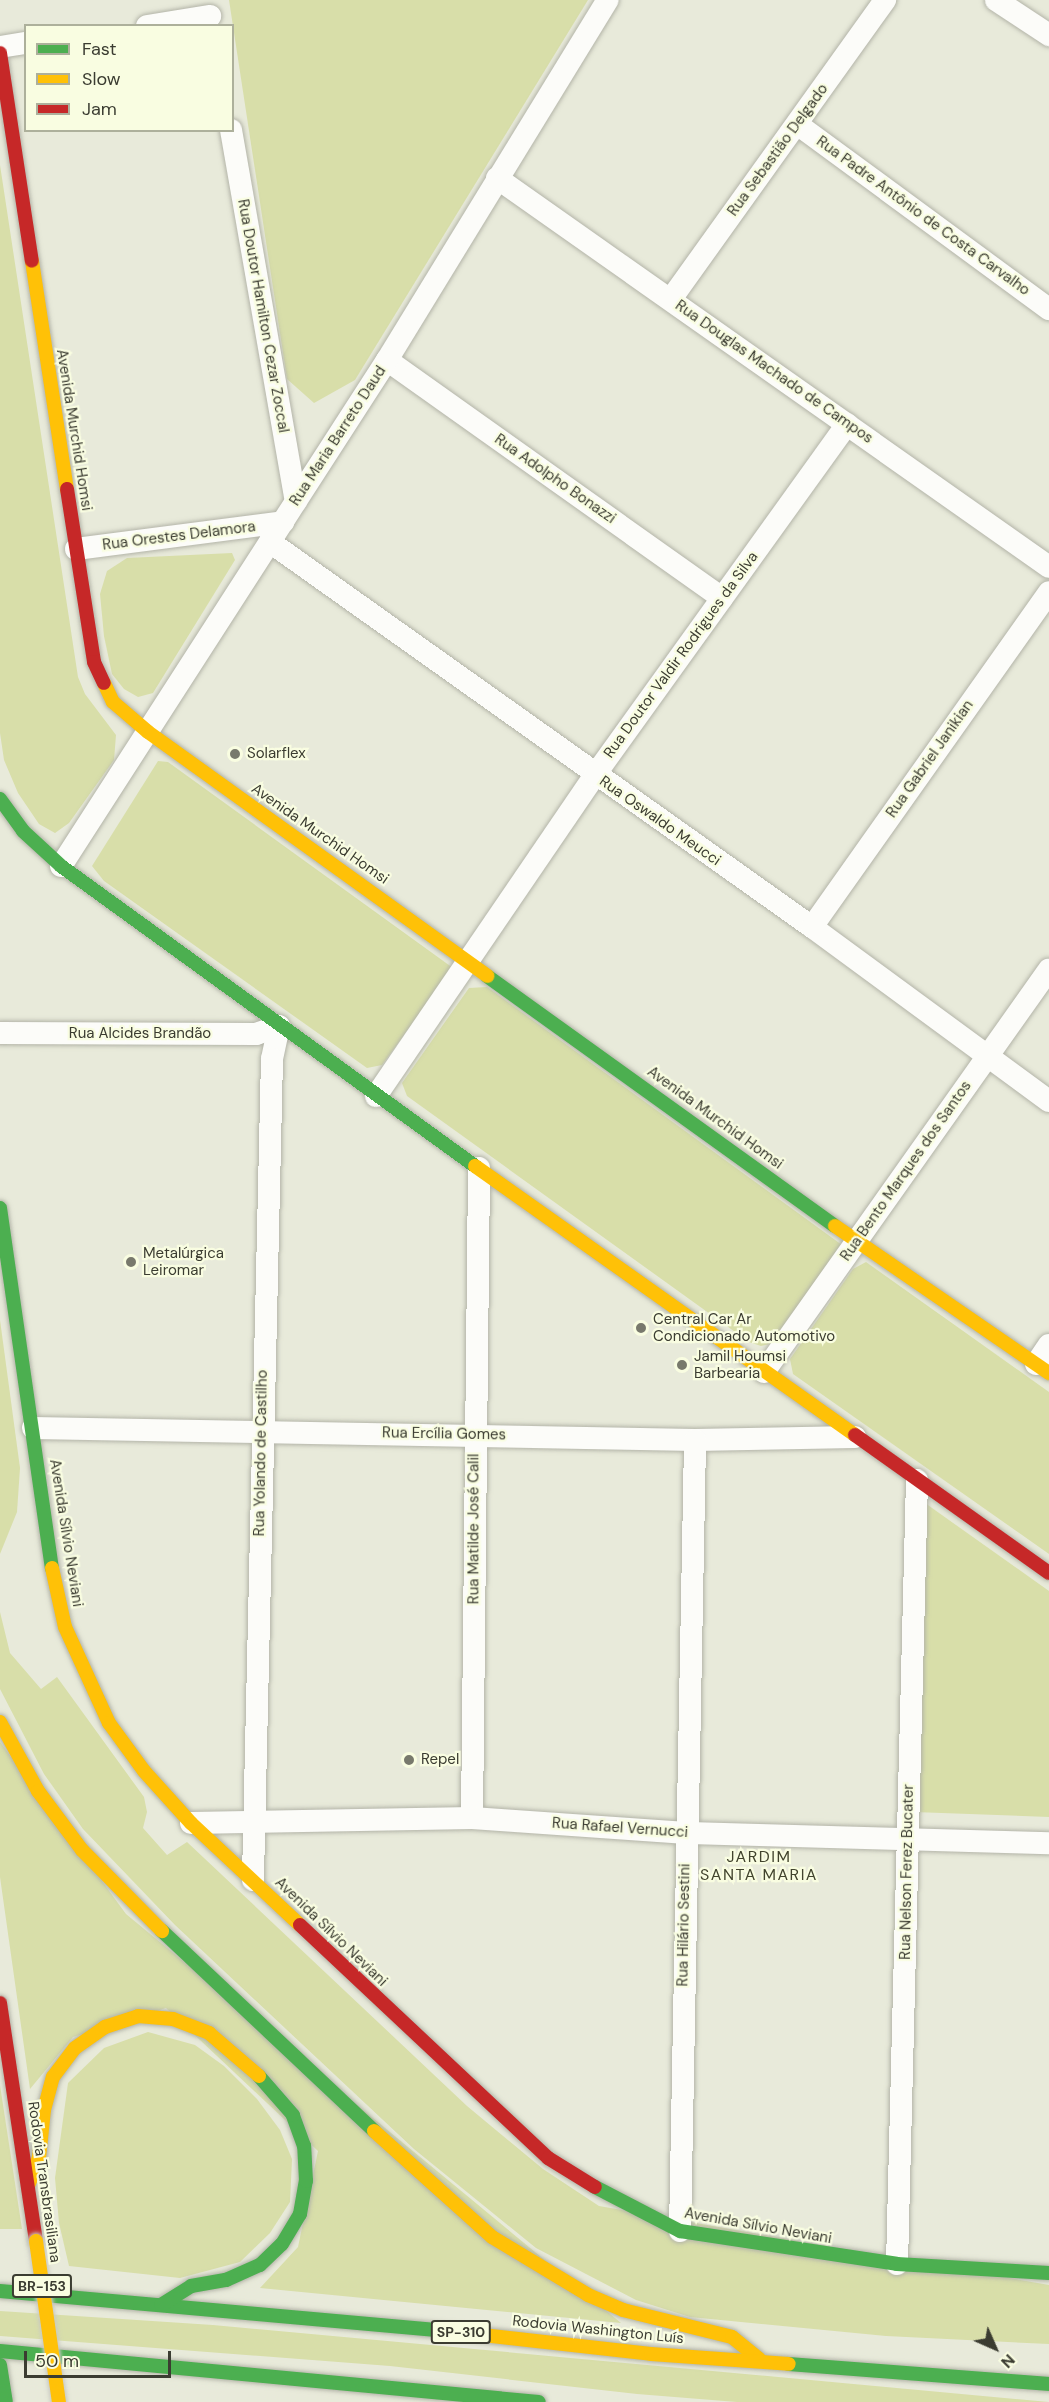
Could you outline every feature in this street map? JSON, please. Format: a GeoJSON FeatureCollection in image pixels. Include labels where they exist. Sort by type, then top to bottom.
{"type":"FeatureCollection","features":[{"type":"Feature","properties":{"kind":"main road","name":"Avenida Murchid Homsi"},"geometry":{"type":"LineString","coordinates":[[0,53],[94,662],[113,702],[148,732],[857,1242],[1042,1368]]}},
{"type":"Feature","properties":{"kind":"main road"},"geometry":{"type":"LineString","coordinates":[[0,798],[23,831],[61,866],[376,1096],[855,1437],[1049,1572]]}},
{"type":"Feature","properties":{"kind":"main road","name":"Avenida Sílvio Neviani"},"geometry":{"type":"LineString","coordinates":[[0,1208],[52,1568],[65,1627],[109,1723],[144,1771],[190,1823],[548,2158],[617,2201],[680,2231],[897,2264],[1049,2273]]}},
{"type":"Feature","properties":{"kind":"main road"},"geometry":{"type":"LineString","coordinates":[[0,1722],[38,1791],[89,1858],[446,2199],[492,2237],[588,2295],[622,2310],[732,2337],[761,2361]]}},
{"type":"Feature","properties":{"kind":"main road","name":"Rodovia Transbrasiliana"},"geometry":{"type":"LineString","coordinates":[[0,2003],[59,2402]]}},
{"type":"Feature","properties":{"kind":"main road"},"geometry":{"type":"LineString","coordinates":[[28,2186],[39,2158],[44,2110],[53,2077],[75,2048],[105,2027],[138,2016],[174,2019],[209,2033],[270,2086],[293,2115],[304,2146],[306,2181],[300,2214],[282,2244],[260,2265],[226,2280],[191,2286],[161,2305]]}},
{"type":"Feature","properties":{"kind":"main road","name":"Rodovia Washington Luís"},"geometry":{"type":"LineString","coordinates":[[0,2291],[390,2324],[651,2354],[1049,2384]]}},
{"type":"Feature","properties":{"kind":"main road"},"geometry":{"type":"LineString","coordinates":[[0,2351],[539,2402]]}},
{"type":"Feature","properties":{"kind":"main road"},"geometry":{"type":"LineString","coordinates":[[0,2365],[6,2402]]}},
{"type":"Feature","properties":{"kind":"main road"},"geometry":{"type":"LineString","coordinates":[[235,2372],[281,2394]]}},
{"type":"Feature","properties":{"kind":"street","name":"Rua Maria Barreto Daud"},"geometry":{"type":"LineString","coordinates":[[61,866],[387,360],[608,0]]}},
{"type":"Feature","properties":{"kind":"street","name":"Rua Sebastião Delgado"},"geometry":{"type":"LineString","coordinates":[[671,299],[885,0]]}},
{"type":"Feature","properties":{"kind":"street"},"geometry":{"type":"LineString","coordinates":[[996,0],[1049,35]]}},
{"type":"Feature","properties":{"kind":"street"},"geometry":{"type":"LineString","coordinates":[[158,24],[210,14]]}},
{"type":"Feature","properties":{"kind":"street"},"geometry":{"type":"LineString","coordinates":[[0,47],[24,44]]}},
{"type":"Feature","properties":{"kind":"street","name":"Rua Padre Antônio de Costa Carvalho"},"geometry":{"type":"LineString","coordinates":[[797,124],[1049,309]]}},
{"type":"Feature","properties":{"kind":"street","name":"Rua Doutor Hamilton Cezar Zoccal"},"geometry":{"type":"LineString","coordinates":[[231,132],[296,501]]}},
{"type":"Feature","properties":{"kind":"street","name":"Rua Douglas Machado de Campos"},"geometry":{"type":"LineString","coordinates":[[497,178],[1049,567]]}},
{"type":"Feature","properties":{"kind":"street","name":"Rua Adolpho Bonazzi"},"geometry":{"type":"LineString","coordinates":[[387,360],[722,598]]}},
{"type":"Feature","properties":{"kind":"street","name":"Rua Doutor Valdir Rodrigues da Silva"},"geometry":{"type":"LineString","coordinates":[[376,1096],[595,775],[847,424]]}},
{"type":"Feature","properties":{"kind":"street","name":"Rua Orestes Delamora"},"geometry":{"type":"LineString","coordinates":[[76,549],[282,522]]}},
{"type":"Feature","properties":{"kind":"street","name":"Rua Oswaldo Meucci"},"geometry":{"type":"LineString","coordinates":[[270,542],[812,927],[1049,1101]]}},
{"type":"Feature","properties":{"kind":"street","name":"Rua Gabriel Janikian"},"geometry":{"type":"LineString","coordinates":[[812,927],[1049,592]]}},
{"type":"Feature","properties":{"kind":"street","name":"Rua Bento Marques dos Santos"},"geometry":{"type":"LineString","coordinates":[[764,1372],[1049,970]]}},
{"type":"Feature","properties":{"kind":"street","name":"Rua Alcides Brandão"},"geometry":{"type":"LineString","coordinates":[[0,1033],[256,1034],[279,1026]]}},
{"type":"Feature","properties":{"kind":"street","name":"Rua Yolando de Castilho"},"geometry":{"type":"LineString","coordinates":[[253,1880],[261,1432],[272,1059],[279,1026]]}},
{"type":"Feature","properties":{"kind":"street","name":"Rua Matilde José Calil"},"geometry":{"type":"LineString","coordinates":[[472,1818],[478,1168]]}},
{"type":"Feature","properties":{"kind":"street"},"geometry":{"type":"LineString","coordinates":[[1042,1368],[1049,1345]]}},
{"type":"Feature","properties":{"kind":"street","name":"Rua Ercília Gomes"},"geometry":{"type":"LineString","coordinates":[[33,1428],[695,1440],[855,1437]]}},
{"type":"Feature","properties":{"kind":"street","name":"Rua Hilário Sestini"},"geometry":{"type":"LineString","coordinates":[[680,2231],[695,1440]]}},
{"type":"Feature","properties":{"kind":"street","name":"Rua Nelson Ferez Bucater"},"geometry":{"type":"LineString","coordinates":[[897,2264],[917,1480]]}},
{"type":"Feature","properties":{"kind":"street","name":"Rua Rafael Vernucci"},"geometry":{"type":"LineString","coordinates":[[190,1823],[472,1818],[686,1833],[907,1837],[1049,1843]]}},
{"type":"Feature","properties":{"kind":"green space"},"geometry":{"type":"Polygon","coordinates":[[[229,0],[588,0],[355,380],[314,403],[287,379],[229,0]]]}},
{"type":"Feature","properties":{"kind":"green space"},"geometry":{"type":"Polygon","coordinates":[[[0,165],[78,677],[85,694],[116,735],[114,760],[69,823],[55,833],[39,824],[18,793],[4,760],[0,733],[0,165]]]}},
{"type":"Feature","properties":{"kind":"green space"},"geometry":{"type":"Polygon","coordinates":[[[232,553],[235,560],[153,693],[138,697],[124,689],[112,674],[104,636],[100,594],[107,571],[127,558],[232,553]]]}},
{"type":"Feature","properties":{"kind":"green space"},"geometry":{"type":"Polygon","coordinates":[[[158,761],[168,762],[453,968],[382,1065],[367,1068],[104,881],[92,866],[158,761]]]}},
{"type":"Feature","properties":{"kind":"green space"},"geometry":{"type":"Polygon","coordinates":[[[487,987],[842,1245],[770,1344],[761,1346],[749,1342],[407,1096],[402,1083],[469,988],[487,987]]]}},
{"type":"Feature","properties":{"kind":"green space"},"geometry":{"type":"Polygon","coordinates":[[[866,1262],[1049,1392],[1049,1554],[793,1374],[790,1359],[853,1269],[866,1262]]]}},
{"type":"Feature","properties":{"kind":"green space"},"geometry":{"type":"Polygon","coordinates":[[[0,1320],[20,1468],[17,1512],[0,1554],[0,1320]]]}},
{"type":"Feature","properties":{"kind":"green space"},"geometry":{"type":"Polygon","coordinates":[[[925,1503],[1049,1591],[1049,1817],[914,1812],[925,1503]]]}},
{"type":"Feature","properties":{"kind":"green space"},"geometry":{"type":"Polygon","coordinates":[[[0,1612],[10,1653],[41,1689],[57,1677],[144,1797],[147,1812],[143,1828],[167,1855],[187,1842],[467,2106],[543,2169],[599,2206],[1049,2285],[1049,2344],[886,2336],[690,2317],[636,2300],[536,2248],[414,2149],[175,1925],[83,1829],[44,1774],[0,1689],[0,1612]]]}},
{"type":"Feature","properties":{"kind":"green space"},"geometry":{"type":"Polygon","coordinates":[[[0,1742],[126,1914],[621,2323],[260,2288],[298,2247],[318,2151],[166,2008],[73,2037],[30,2089],[0,1877],[0,1742]]]}},
{"type":"Feature","properties":{"kind":"green space"},"geometry":{"type":"Polygon","coordinates":[[[148,2032],[195,2045],[224,2066],[257,2099],[280,2130],[292,2159],[290,2202],[270,2233],[240,2262],[180,2278],[69,2266],[59,2223],[55,2178],[68,2083],[104,2048],[148,2032]]]}},
{"type":"Feature","properties":{"kind":"green space"},"geometry":{"type":"Polygon","coordinates":[[[0,2085],[22,2229],[0,2229],[0,2085]]]}},
{"type":"Feature","properties":{"kind":"green space"},"geometry":{"type":"Polygon","coordinates":[[[0,2311],[213,2325],[1049,2402],[737,2402],[637,2394],[390,2366],[0,2336],[0,2311]]]}},
{"type":"Feature","properties":{"kind":"traffic: fast"},"geometry":{"type":"LineString","coordinates":[[0,799],[23,831],[61,866],[475,1166]]}},
{"type":"Feature","properties":{"kind":"traffic: fast"},"geometry":{"type":"LineString","coordinates":[[487,976],[835,1226]]}},
{"type":"Feature","properties":{"kind":"traffic: fast"},"geometry":{"type":"LineString","coordinates":[[0,1208],[52,1568]]}},
{"type":"Feature","properties":{"kind":"traffic: fast"},"geometry":{"type":"LineString","coordinates":[[162,1931],[374,2131]]}},
{"type":"Feature","properties":{"kind":"traffic: fast"},"geometry":{"type":"LineString","coordinates":[[161,2305],[191,2286],[226,2280],[260,2265],[282,2244],[300,2214],[306,2181],[304,2146],[293,2115],[259,2076]]}},
{"type":"Feature","properties":{"kind":"traffic: fast"},"geometry":{"type":"LineString","coordinates":[[595,2187],[680,2231],[897,2264],[1049,2273]]}},
{"type":"Feature","properties":{"kind":"traffic: fast"},"geometry":{"type":"LineString","coordinates":[[0,2291],[447,2331]]}},
{"type":"Feature","properties":{"kind":"traffic: fast"},"geometry":{"type":"LineString","coordinates":[[0,2351],[539,2402]]}},
{"type":"Feature","properties":{"kind":"traffic: fast"},"geometry":{"type":"LineString","coordinates":[[789,2364],[1049,2384]]}},
{"type":"Feature","properties":{"kind":"traffic: fast"},"geometry":{"type":"LineString","coordinates":[[0,2365],[6,2402]]}},
{"type":"Feature","properties":{"kind":"traffic: slow"},"geometry":{"type":"LineString","coordinates":[[32,261],[67,489]]}},
{"type":"Feature","properties":{"kind":"traffic: slow"},"geometry":{"type":"LineString","coordinates":[[104,683],[113,702],[148,732],[487,976]]}},
{"type":"Feature","properties":{"kind":"traffic: slow"},"geometry":{"type":"LineString","coordinates":[[475,1166],[855,1435]]}},
{"type":"Feature","properties":{"kind":"traffic: slow"},"geometry":{"type":"LineString","coordinates":[[835,1226],[1049,1373]]}},
{"type":"Feature","properties":{"kind":"traffic: slow"},"geometry":{"type":"LineString","coordinates":[[52,1568],[65,1627],[109,1723],[144,1771],[191,1823],[300,1925]]}},
{"type":"Feature","properties":{"kind":"traffic: slow"},"geometry":{"type":"LineString","coordinates":[[0,1722],[38,1791],[82,1850],[162,1931]]}},
{"type":"Feature","properties":{"kind":"traffic: slow"},"geometry":{"type":"LineString","coordinates":[[28,2186],[39,2158],[44,2110],[53,2077],[75,2048],[105,2027],[138,2016],[173,2019],[209,2033],[259,2076]]}},
{"type":"Feature","properties":{"kind":"traffic: slow"},"geometry":{"type":"LineString","coordinates":[[374,2131],[492,2237],[588,2295],[623,2310],[732,2337],[759,2359]]}},
{"type":"Feature","properties":{"kind":"traffic: slow"},"geometry":{"type":"LineString","coordinates":[[36,2241],[59,2402]]}},
{"type":"Feature","properties":{"kind":"traffic: slow"},"geometry":{"type":"LineString","coordinates":[[447,2331],[651,2354],[789,2364]]}},
{"type":"Feature","properties":{"kind":"traffic: jam"},"geometry":{"type":"LineString","coordinates":[[0,53],[32,261]]}},
{"type":"Feature","properties":{"kind":"traffic: jam"},"geometry":{"type":"LineString","coordinates":[[67,489],[94,662],[104,683]]}},
{"type":"Feature","properties":{"kind":"traffic: jam"},"geometry":{"type":"LineString","coordinates":[[855,1435],[1049,1573]]}},
{"type":"Feature","properties":{"kind":"traffic: jam"},"geometry":{"type":"LineString","coordinates":[[300,1925],[548,2158],[595,2187]]}},
{"type":"Feature","properties":{"kind":"traffic: jam"},"geometry":{"type":"LineString","coordinates":[[0,2003],[36,2241]]}},
{"type":"Feature","properties":{"kind":"place","name":"Solarflex"},"geometry":{"type":"Point","coordinates":[235,754]}},
{"type":"Feature","properties":{"kind":"place","name":"Metalúrgica Leiromar"},"geometry":{"type":"Point","coordinates":[131,1262]}},
{"type":"Feature","properties":{"kind":"place","name":"Central Car Ar Condicionado Automotivo"},"geometry":{"type":"Point","coordinates":[641,1328]}},
{"type":"Feature","properties":{"kind":"place","name":"Jamil Houmsi Barbearia"},"geometry":{"type":"Point","coordinates":[682,1365]}},
{"type":"Feature","properties":{"kind":"place","name":"Repel"},"geometry":{"type":"Point","coordinates":[409,1760]}},
{"type":"Feature","properties":{"kind":"district","name":"JARDIM SANTA MARIA"},"geometry":{"type":"Point","coordinates":[759,1866]}}]}
